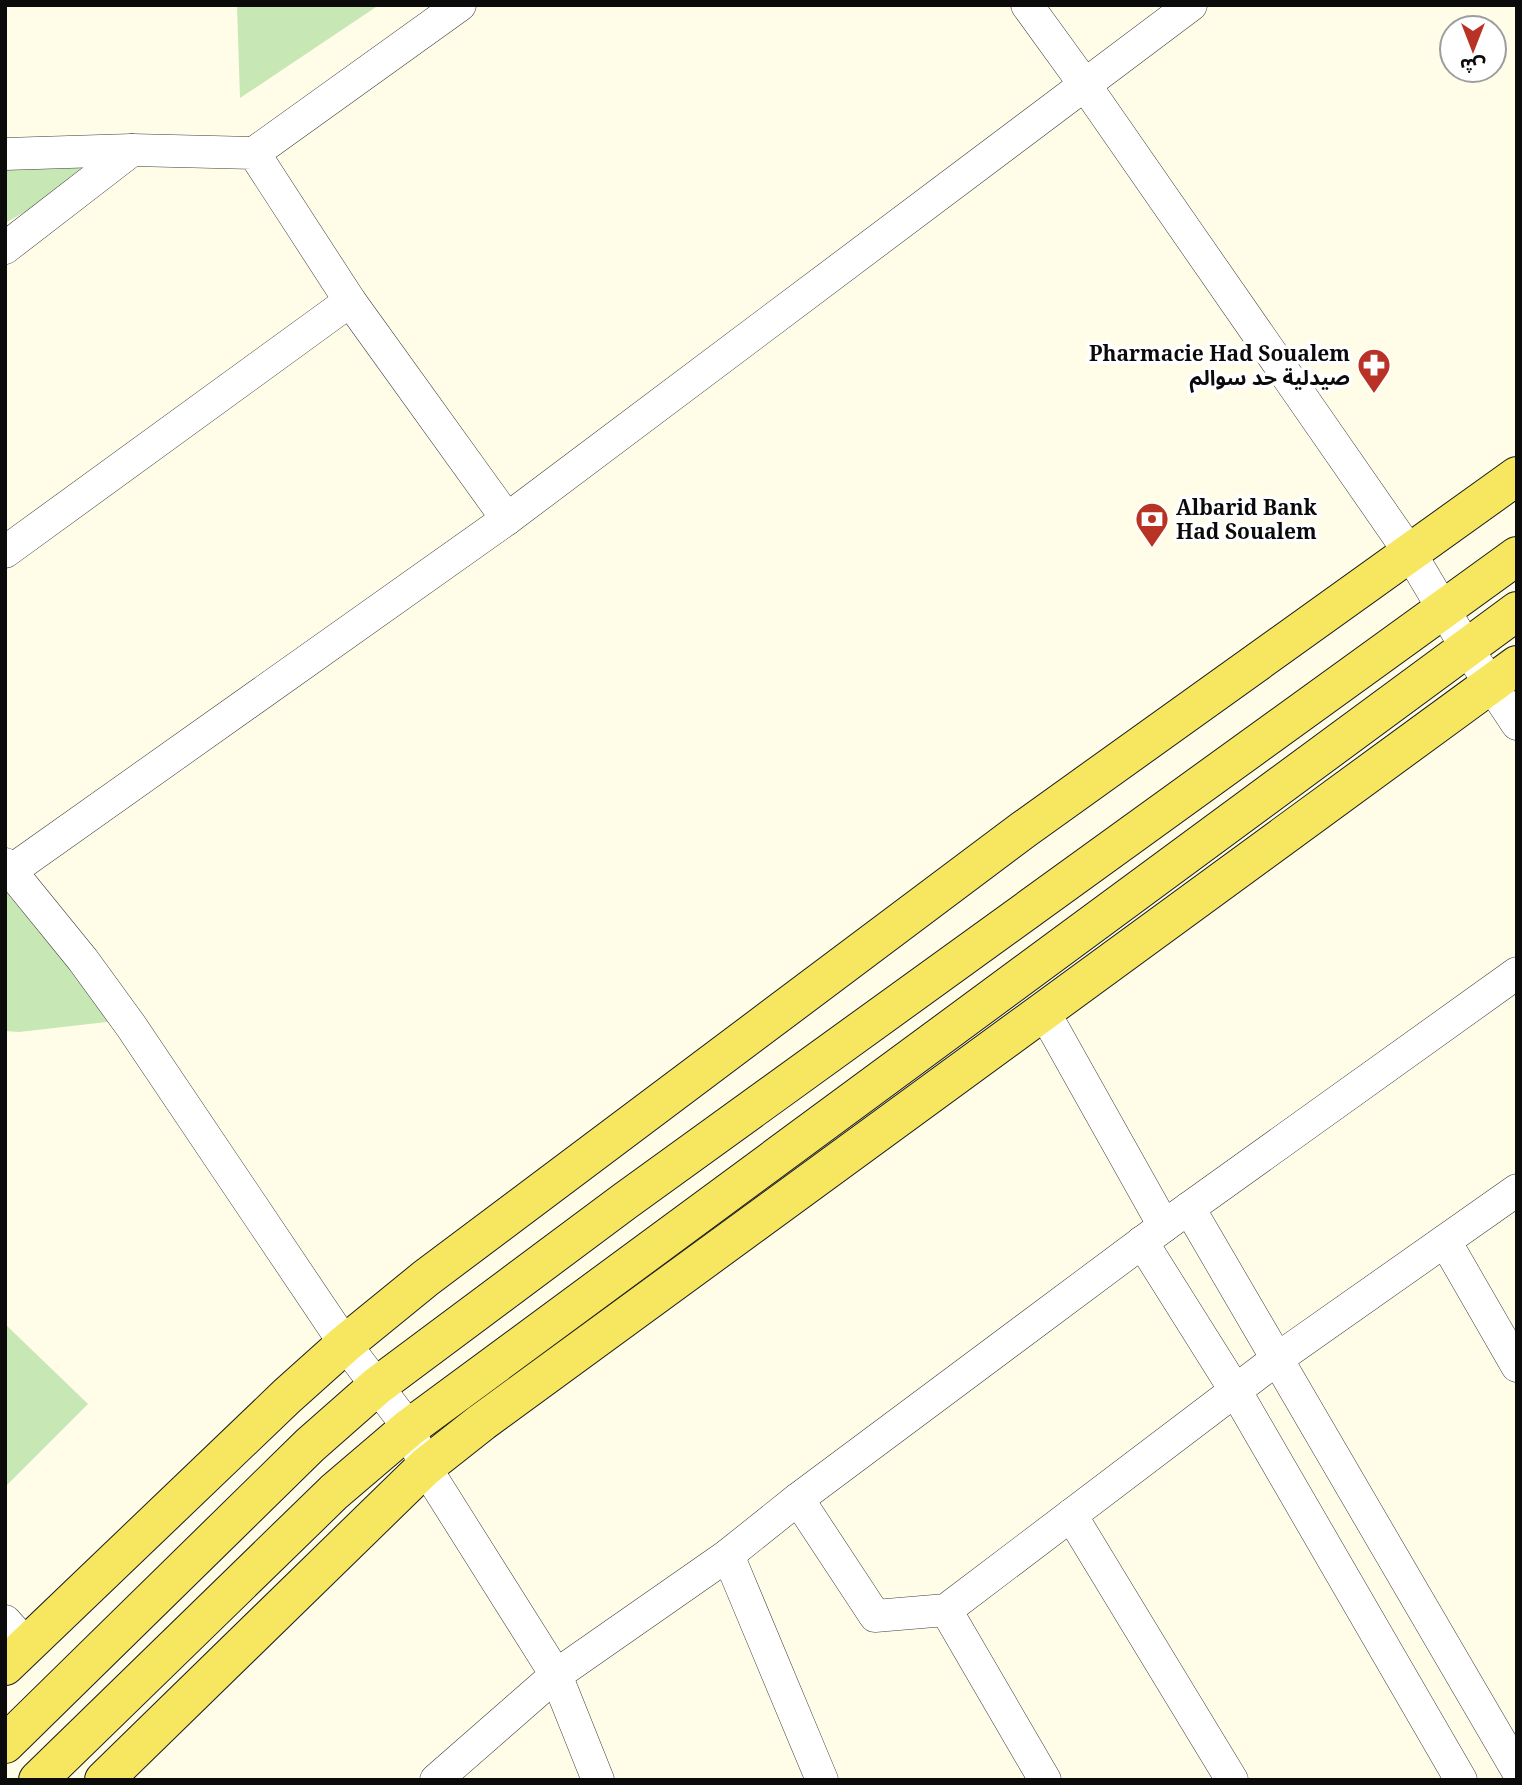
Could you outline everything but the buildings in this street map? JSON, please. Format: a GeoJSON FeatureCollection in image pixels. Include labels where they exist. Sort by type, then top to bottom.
{"type":"FeatureCollection","features":[{"type":"Feature","properties":{"kind":"main road"},"geometry":{"type":"LineString","coordinates":[[12,1644],[345,1344],[426,1278],[1023,830],[1517,476]]}},
{"type":"Feature","properties":{"kind":"main road"},"geometry":{"type":"LineString","coordinates":[[5,1744],[310,1445],[377,1386],[625,1201],[1517,556]]}},
{"type":"Feature","properties":{"kind":"main road"},"geometry":{"type":"LineString","coordinates":[[38,1780],[334,1492],[410,1428],[1517,611]]}},
{"type":"Feature","properties":{"kind":"main road"},"geometry":{"type":"LineString","coordinates":[[104,1780],[425,1467],[482,1422],[1504,675]]}},
{"type":"Feature","properties":{"kind":"street"},"geometry":{"type":"LineString","coordinates":[[5,154],[132,150],[254,153],[460,5]]}},
{"type":"Feature","properties":{"kind":"street"},"geometry":{"type":"LineString","coordinates":[[1027,5],[1410,553],[1466,648],[1504,675],[1517,724]]}},
{"type":"Feature","properties":{"kind":"street"},"geometry":{"type":"LineString","coordinates":[[598,1780],[555,1675],[425,1467],[410,1428],[345,1344],[131,1026],[83,960],[7,870],[506,519],[1191,5]]}},
{"type":"Feature","properties":{"kind":"street"},"geometry":{"type":"LineString","coordinates":[[5,248],[132,150]]}},
{"type":"Feature","properties":{"kind":"street"},"geometry":{"type":"LineString","coordinates":[[254,153],[350,301],[506,519]]}},
{"type":"Feature","properties":{"kind":"street"},"geometry":{"type":"LineString","coordinates":[[5,552],[350,301]]}},
{"type":"Feature","properties":{"kind":"street"},"geometry":{"type":"LineString","coordinates":[[436,1780],[555,1675],[728,1555],[798,1499],[1165,1225],[1517,973]]}},
{"type":"Feature","properties":{"kind":"street"},"geometry":{"type":"LineString","coordinates":[[1044,1012],[1165,1225],[1236,1390],[1461,1780]]}},
{"type":"Feature","properties":{"kind":"street"},"geometry":{"type":"LineString","coordinates":[[798,1499],[875,1616],[946,1610],[1277,1359],[1517,1190]]}},
{"type":"Feature","properties":{"kind":"street"},"geometry":{"type":"LineString","coordinates":[[1165,1225],[1277,1359],[1517,1770]]}},
{"type":"Feature","properties":{"kind":"street"},"geometry":{"type":"LineString","coordinates":[[1445,1241],[1517,1366]]}},
{"type":"Feature","properties":{"kind":"street"},"geometry":{"type":"LineString","coordinates":[[1071,1515],[1232,1780]]}},
{"type":"Feature","properties":{"kind":"street"},"geometry":{"type":"LineString","coordinates":[[728,1555],[822,1780]]}},
{"type":"Feature","properties":{"kind":"street"},"geometry":{"type":"LineString","coordinates":[[946,1610],[1045,1780]]}},
{"type":"Feature","properties":{"kind":"green space"},"geometry":{"type":"Polygon","coordinates":[[[237,5],[379,5],[240,98],[237,5]]]}},
{"type":"Feature","properties":{"kind":"green space"},"geometry":{"type":"Polygon","coordinates":[[[124,157],[5,223],[5,162],[124,157]]]}},
{"type":"Feature","properties":{"kind":"green space"},"geometry":{"type":"Polygon","coordinates":[[[5,879],[124,1020],[19,1032],[5,1031],[5,879]]]}},
{"type":"Feature","properties":{"kind":"green space"},"geometry":{"type":"Polygon","coordinates":[[[5,1324],[88,1404],[5,1487],[5,1324]]]}},
{"type":"Feature","properties":{"kind":"place","name":"Pharmacie Had Soualem صيدلية حد سوالم"},"geometry":{"type":"Point","coordinates":[1374,395]}},
{"type":"Feature","properties":{"kind":"place","name":"Albarid Bank Had Soualem"},"geometry":{"type":"Point","coordinates":[1152,549]}}]}
